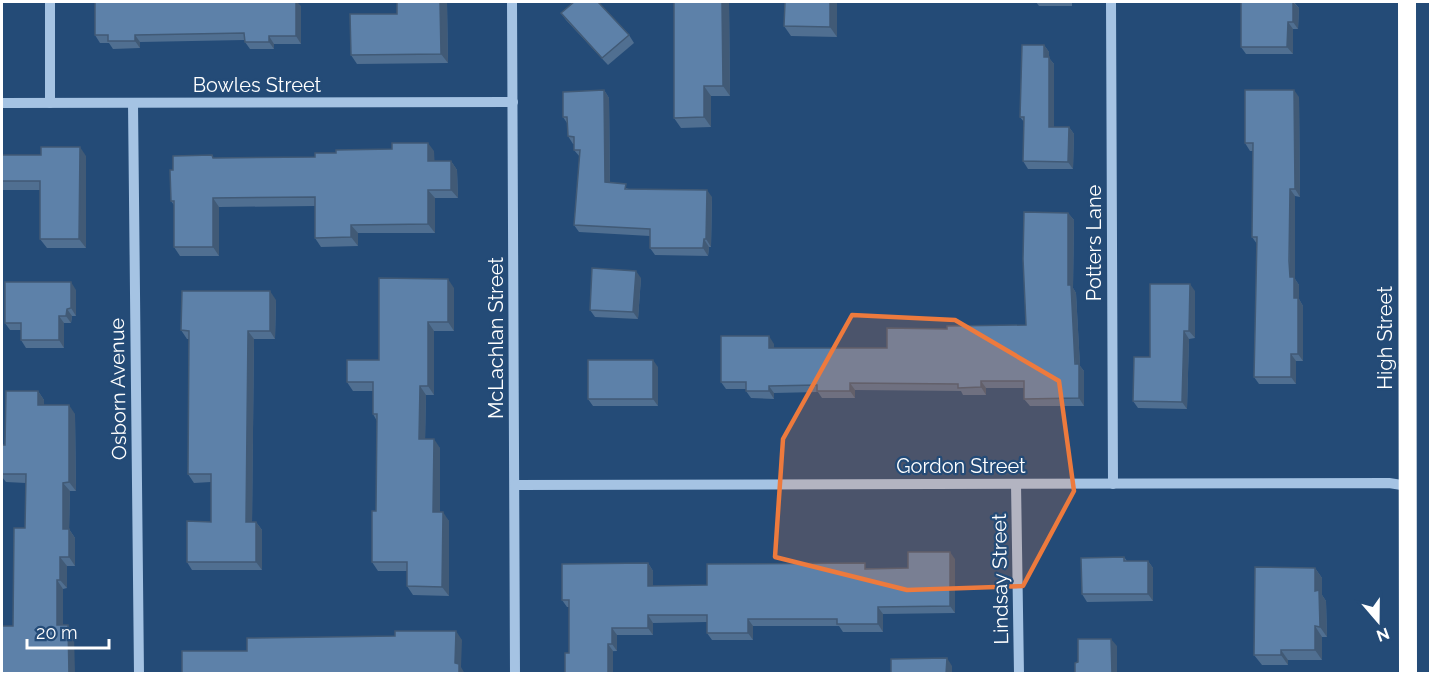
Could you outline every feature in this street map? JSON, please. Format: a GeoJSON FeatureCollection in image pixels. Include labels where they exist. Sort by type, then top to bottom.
{"type":"FeatureCollection","features":[{"type":"Feature","properties":{"kind":"highway","name":"High Street"},"geometry":{"type":"LineString","coordinates":[[1407,2],[1408,674]]}},
{"type":"Feature","properties":{"kind":"street"},"geometry":{"type":"LineString","coordinates":[[50,2],[50,103]]}},
{"type":"Feature","properties":{"kind":"street","name":"McLachlan Street"},"geometry":{"type":"LineString","coordinates":[[512,2],[515,674]]}},
{"type":"Feature","properties":{"kind":"street","name":"Potters Lane"},"geometry":{"type":"LineString","coordinates":[[1111,2],[1113,484]]}},
{"type":"Feature","properties":{"kind":"street","name":"Bowles Street"},"geometry":{"type":"LineString","coordinates":[[2,103],[513,102]]}},
{"type":"Feature","properties":{"kind":"street","name":"Osborn Avenue"},"geometry":{"type":"LineString","coordinates":[[133,103],[139,674]]}},
{"type":"Feature","properties":{"kind":"street","name":"Gordon Street"},"geometry":{"type":"LineString","coordinates":[[515,485],[1389,483],[1408,486]]}},
{"type":"Feature","properties":{"kind":"street","name":"Lindsay Street"},"geometry":{"type":"LineString","coordinates":[[1016,484],[1019,674]]}},
{"type":"Feature","properties":{"kind":"highlighted area"},"geometry":{"type":"Polygon","coordinates":[[[852,315],[955,320],[1059,381],[1074,491],[1023,586],[907,590],[775,557],[783,439],[852,315]]]}},
{"type":"Feature","properties":{"kind":"building"},"geometry":{"type":"Polygon","coordinates":[[[95,2],[296,2],[296,36],[269,36],[269,42],[245,42],[244,33],[135,35],[135,41],[108,41],[108,35],[95,35],[95,2]]]}},
{"type":"Feature","properties":{"kind":"building"},"geometry":{"type":"Polygon","coordinates":[[[397,2],[440,2],[441,54],[351,55],[350,14],[397,14],[397,2]]]}},
{"type":"Feature","properties":{"kind":"building"},"geometry":{"type":"Polygon","coordinates":[[[574,2],[598,2],[629,35],[602,58],[561,13],[574,2]]]}},
{"type":"Feature","properties":{"kind":"building"},"geometry":{"type":"Polygon","coordinates":[[[674,2],[722,2],[723,86],[704,86],[704,117],[674,118],[674,2]]]}},
{"type":"Feature","properties":{"kind":"building"},"geometry":{"type":"Polygon","coordinates":[[[785,2],[830,2],[830,27],[784,26],[785,2]]]}},
{"type":"Feature","properties":{"kind":"building"},"geometry":{"type":"Polygon","coordinates":[[[1241,2],[1293,2],[1293,22],[1288,22],[1287,47],[1241,47],[1241,2]]]}},
{"type":"Feature","properties":{"kind":"building"},"geometry":{"type":"Polygon","coordinates":[[[1022,45],[1044,45],[1044,57],[1049,57],[1049,127],[1069,127],[1068,162],[1023,161],[1024,117],[1020,117],[1022,45]]]}},
{"type":"Feature","properties":{"kind":"building"},"geometry":{"type":"Polygon","coordinates":[[[604,90],[605,182],[626,184],[625,189],[707,190],[706,239],[704,239],[703,248],[650,248],[650,229],[574,225],[580,150],[574,150],[574,137],[568,136],[567,117],[563,117],[563,92],[604,90]]]}},
{"type":"Feature","properties":{"kind":"building"},"geometry":{"type":"Polygon","coordinates":[[[1245,90],[1294,90],[1295,189],[1290,189],[1289,261],[1290,277],[1294,277],[1294,298],[1298,298],[1298,354],[1291,354],[1291,377],[1254,377],[1257,237],[1252,237],[1253,143],[1245,143],[1245,90]]]}},
{"type":"Feature","properties":{"kind":"building"},"geometry":{"type":"Polygon","coordinates":[[[392,143],[428,143],[428,161],[451,161],[451,190],[428,190],[428,224],[351,225],[351,237],[315,238],[315,197],[213,198],[213,247],[174,247],[174,201],[171,201],[170,170],[173,170],[173,156],[315,157],[315,153],[336,153],[336,150],[392,149],[392,143]]]}},
{"type":"Feature","properties":{"kind":"building"},"geometry":{"type":"Polygon","coordinates":[[[41,147],[80,147],[79,239],[40,239],[40,181],[2,181],[2,155],[41,155],[41,147]]]}},
{"type":"Feature","properties":{"kind":"building"},"geometry":{"type":"Polygon","coordinates":[[[1024,212],[1068,213],[1068,285],[1071,285],[1075,364],[1079,364],[1079,398],[1024,399],[1024,381],[981,381],[981,387],[958,388],[958,384],[850,383],[850,391],[817,391],[817,385],[769,386],[769,391],[746,391],[746,382],[721,382],[721,336],[769,336],[769,348],[887,348],[887,328],[947,329],[947,326],[1026,325],[1023,259],[1024,212]]]}},
{"type":"Feature","properties":{"kind":"building"},"geometry":{"type":"Polygon","coordinates":[[[592,268],[636,271],[633,312],[590,310],[592,268]]]}},
{"type":"Feature","properties":{"kind":"building"},"geometry":{"type":"Polygon","coordinates":[[[379,278],[448,279],[448,322],[428,322],[428,386],[420,386],[419,439],[434,439],[433,512],[443,512],[442,587],[407,586],[407,562],[372,562],[372,511],[376,511],[377,414],[373,414],[373,382],[347,382],[347,360],[379,360],[379,278]]]}},
{"type":"Feature","properties":{"kind":"building"},"geometry":{"type":"Polygon","coordinates":[[[5,282],[71,282],[71,308],[67,309],[66,316],[59,316],[59,340],[21,340],[21,323],[5,323],[5,282]]]}},
{"type":"Feature","properties":{"kind":"building"},"geometry":{"type":"Polygon","coordinates":[[[1150,284],[1190,284],[1189,331],[1184,331],[1182,402],[1133,401],[1134,357],[1150,357],[1150,284]]]}},
{"type":"Feature","properties":{"kind":"building"},"geometry":{"type":"Polygon","coordinates":[[[182,291],[270,291],[270,331],[248,331],[246,522],[256,522],[256,562],[187,562],[187,521],[211,522],[211,474],[188,474],[189,331],[181,330],[182,291]]]}},
{"type":"Feature","properties":{"kind":"building"},"geometry":{"type":"Polygon","coordinates":[[[588,360],[653,360],[653,399],[588,399],[588,360]]]}},
{"type":"Feature","properties":{"kind":"building"},"geometry":{"type":"Polygon","coordinates":[[[6,391],[38,391],[38,405],[69,405],[69,482],[63,483],[63,529],[69,529],[69,557],[60,557],[60,580],[57,580],[57,625],[68,625],[69,674],[2,674],[2,626],[13,626],[14,528],[25,528],[26,474],[2,474],[6,391]]]}},
{"type":"Feature","properties":{"kind":"building"},"geometry":{"type":"Polygon","coordinates":[[[908,552],[950,552],[950,606],[878,607],[878,624],[837,624],[837,619],[748,619],[748,633],[707,633],[707,615],[648,615],[648,628],[612,628],[612,644],[608,644],[608,674],[565,674],[565,653],[569,653],[569,600],[562,600],[562,564],[648,563],[648,586],[707,585],[707,564],[865,563],[865,569],[908,568],[908,552]]]}},
{"type":"Feature","properties":{"kind":"building"},"geometry":{"type":"Polygon","coordinates":[[[1124,557],[1124,561],[1148,561],[1148,594],[1082,594],[1081,558],[1124,557]]]}},
{"type":"Feature","properties":{"kind":"building"},"geometry":{"type":"Polygon","coordinates":[[[1255,567],[1315,568],[1315,591],[1319,590],[1320,627],[1315,626],[1315,650],[1281,650],[1281,655],[1254,655],[1255,567]]]}},
{"type":"Feature","properties":{"kind":"building"},"geometry":{"type":"Polygon","coordinates":[[[395,631],[456,631],[455,663],[459,664],[459,674],[182,674],[182,651],[247,651],[247,638],[395,636],[395,631]]]}},
{"type":"Feature","properties":{"kind":"building"},"geometry":{"type":"Polygon","coordinates":[[[1078,639],[1111,639],[1112,674],[1075,674],[1075,663],[1078,662],[1078,639]]]}},
{"type":"Feature","properties":{"kind":"building"},"geometry":{"type":"Polygon","coordinates":[[[947,658],[946,674],[891,674],[891,659],[947,658]]]}}]}
